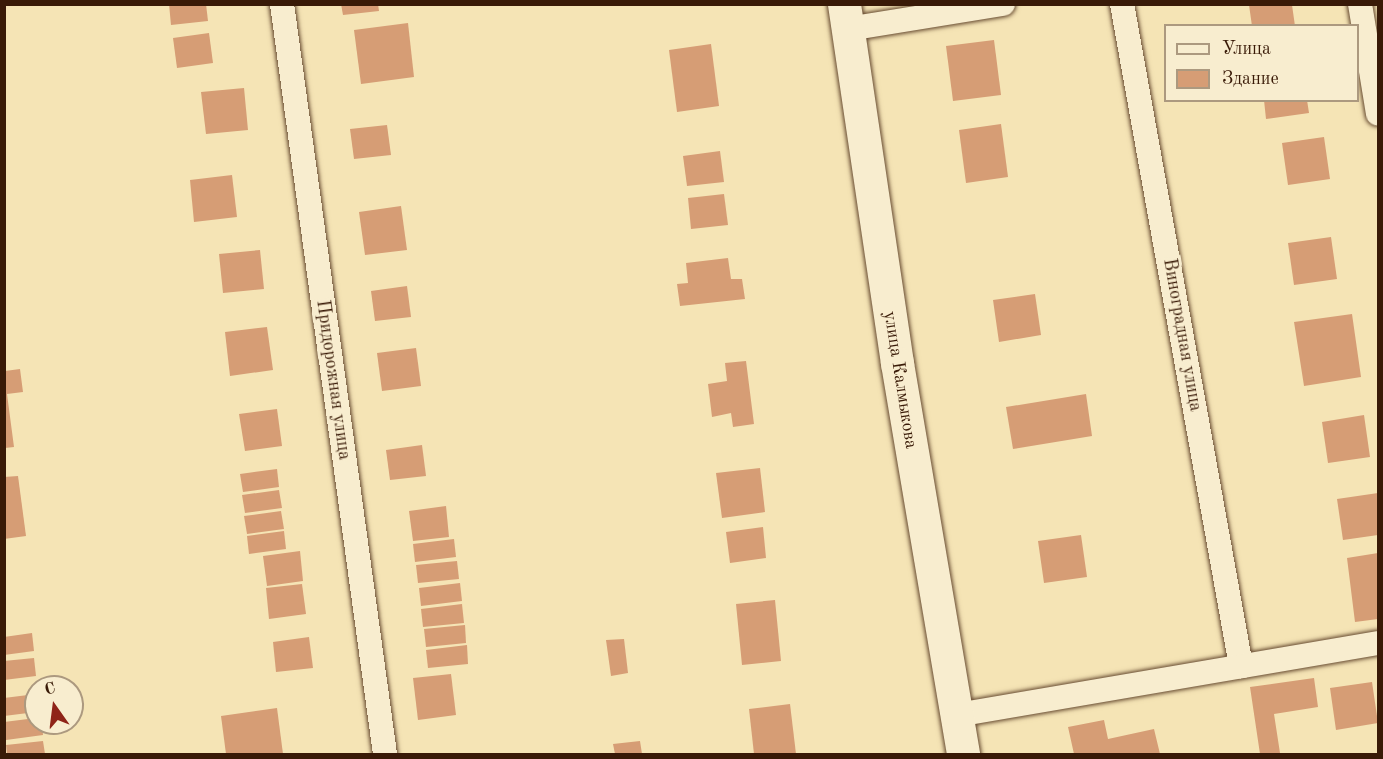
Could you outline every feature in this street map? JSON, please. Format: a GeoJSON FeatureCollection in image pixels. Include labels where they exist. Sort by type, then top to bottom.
{"type":"FeatureCollection","features":[{"type":"Feature","properties":{"kind":"main road","name":"улица Калмыкова"},"geometry":{"type":"LineString","coordinates":[[846,16],[897,363],[963,754]]}},
{"type":"Feature","properties":{"kind":"street","name":"Придорожная улица"},"geometry":{"type":"LineString","coordinates":[[282,4],[385,754]]}},
{"type":"Feature","properties":{"kind":"street"},"geometry":{"type":"LineString","coordinates":[[846,16],[1003,4]]}},
{"type":"Feature","properties":{"kind":"street","name":"Виноградная улица"},"geometry":{"type":"LineString","coordinates":[[1122,4],[1241,666]]}},
{"type":"Feature","properties":{"kind":"street"},"geometry":{"type":"LineString","coordinates":[[1360,4],[1378,114]]}},
{"type":"Feature","properties":{"kind":"street"},"geometry":{"type":"LineString","coordinates":[[957,716],[1378,643]]}},
{"type":"Feature","properties":{"kind":"building"},"geometry":{"type":"Polygon","coordinates":[[[169,4],[206,4],[208,21],[171,25],[169,4]]]}},
{"type":"Feature","properties":{"kind":"building"},"geometry":{"type":"Polygon","coordinates":[[[341,4],[378,4],[379,11],[343,15],[341,4]]]}},
{"type":"Feature","properties":{"kind":"building"},"geometry":{"type":"Polygon","coordinates":[[[1249,5],[1292,5],[1295,24],[1252,24],[1249,5]]]}},
{"type":"Feature","properties":{"kind":"building"},"geometry":{"type":"Polygon","coordinates":[[[408,23],[414,77],[361,84],[354,30],[408,23]]]}},
{"type":"Feature","properties":{"kind":"building"},"geometry":{"type":"Polygon","coordinates":[[[209,33],[213,63],[177,68],[173,38],[209,33]]]}},
{"type":"Feature","properties":{"kind":"building"},"geometry":{"type":"Polygon","coordinates":[[[994,40],[1001,95],[953,101],[946,46],[994,40]]]}},
{"type":"Feature","properties":{"kind":"building"},"geometry":{"type":"Polygon","coordinates":[[[711,44],[719,106],[677,112],[669,50],[711,44]]]}},
{"type":"Feature","properties":{"kind":"building"},"geometry":{"type":"Polygon","coordinates":[[[244,88],[248,130],[206,134],[201,92],[244,88]]]}},
{"type":"Feature","properties":{"kind":"building"},"geometry":{"type":"Polygon","coordinates":[[[1264,102],[1307,102],[1309,113],[1266,119],[1264,102]]]}},
{"type":"Feature","properties":{"kind":"building"},"geometry":{"type":"Polygon","coordinates":[[[1001,124],[1008,177],[966,183],[959,130],[1001,124]]]}},
{"type":"Feature","properties":{"kind":"building"},"geometry":{"type":"Polygon","coordinates":[[[387,125],[391,155],[354,159],[350,129],[387,125]]]}},
{"type":"Feature","properties":{"kind":"building"},"geometry":{"type":"Polygon","coordinates":[[[1324,137],[1330,179],[1288,185],[1282,143],[1324,137]]]}},
{"type":"Feature","properties":{"kind":"building"},"geometry":{"type":"Polygon","coordinates":[[[720,151],[724,182],[687,186],[683,156],[720,151]]]}},
{"type":"Feature","properties":{"kind":"building"},"geometry":{"type":"Polygon","coordinates":[[[232,175],[237,217],[194,222],[190,180],[232,175]]]}},
{"type":"Feature","properties":{"kind":"building"},"geometry":{"type":"Polygon","coordinates":[[[724,194],[728,225],[691,229],[688,198],[724,194]]]}},
{"type":"Feature","properties":{"kind":"building"},"geometry":{"type":"Polygon","coordinates":[[[401,206],[407,250],[365,255],[359,212],[401,206]]]}},
{"type":"Feature","properties":{"kind":"building"},"geometry":{"type":"Polygon","coordinates":[[[1331,237],[1337,279],[1294,285],[1288,243],[1331,237]]]}},
{"type":"Feature","properties":{"kind":"building"},"geometry":{"type":"Polygon","coordinates":[[[260,250],[264,289],[223,293],[219,254],[260,250]]]}},
{"type":"Feature","properties":{"kind":"building"},"geometry":{"type":"Polygon","coordinates":[[[728,258],[731,279],[742,279],[745,299],[680,306],[677,284],[688,283],[686,263],[728,258]]]}},
{"type":"Feature","properties":{"kind":"building"},"geometry":{"type":"Polygon","coordinates":[[[407,286],[411,317],[375,321],[371,291],[407,286]]]}},
{"type":"Feature","properties":{"kind":"building"},"geometry":{"type":"Polygon","coordinates":[[[1035,294],[1041,335],[999,342],[993,300],[1035,294]]]}},
{"type":"Feature","properties":{"kind":"building"},"geometry":{"type":"Polygon","coordinates":[[[1352,314],[1361,377],[1304,386],[1294,322],[1352,314]]]}},
{"type":"Feature","properties":{"kind":"building"},"geometry":{"type":"Polygon","coordinates":[[[267,327],[273,370],[230,376],[225,332],[267,327]]]}},
{"type":"Feature","properties":{"kind":"building"},"geometry":{"type":"Polygon","coordinates":[[[416,348],[421,386],[382,391],[377,353],[416,348]]]}},
{"type":"Feature","properties":{"kind":"building"},"geometry":{"type":"Polygon","coordinates":[[[746,361],[754,424],[733,427],[731,413],[712,417],[708,384],[727,381],[725,363],[746,361]]]}},
{"type":"Feature","properties":{"kind":"building"},"geometry":{"type":"Polygon","coordinates":[[[20,369],[23,392],[7,394],[14,447],[5,448],[5,371],[20,369]]]}},
{"type":"Feature","properties":{"kind":"building"},"geometry":{"type":"Polygon","coordinates":[[[1086,394],[1092,436],[1013,449],[1006,407],[1086,394]]]}},
{"type":"Feature","properties":{"kind":"building"},"geometry":{"type":"Polygon","coordinates":[[[277,409],[282,446],[245,451],[239,414],[277,409]]]}},
{"type":"Feature","properties":{"kind":"building"},"geometry":{"type":"Polygon","coordinates":[[[1364,415],[1370,457],[1328,463],[1322,422],[1364,415]]]}},
{"type":"Feature","properties":{"kind":"building"},"geometry":{"type":"Polygon","coordinates":[[[422,445],[426,476],[390,480],[386,450],[422,445]]]}},
{"type":"Feature","properties":{"kind":"building"},"geometry":{"type":"Polygon","coordinates":[[[760,468],[765,512],[722,518],[716,473],[760,468]]]}},
{"type":"Feature","properties":{"kind":"building"},"geometry":{"type":"Polygon","coordinates":[[[277,469],[279,487],[243,492],[240,474],[277,469]]]}},
{"type":"Feature","properties":{"kind":"building"},"geometry":{"type":"Polygon","coordinates":[[[18,476],[26,536],[4,539],[4,477],[18,476]]]}},
{"type":"Feature","properties":{"kind":"building"},"geometry":{"type":"Polygon","coordinates":[[[279,490],[282,508],[245,513],[242,495],[279,490]]]}},
{"type":"Feature","properties":{"kind":"building"},"geometry":{"type":"Polygon","coordinates":[[[1378,493],[1378,535],[1343,540],[1337,499],[1378,493]]]}},
{"type":"Feature","properties":{"kind":"building"},"geometry":{"type":"Polygon","coordinates":[[[446,506],[449,537],[413,541],[409,511],[446,506]]]}},
{"type":"Feature","properties":{"kind":"building"},"geometry":{"type":"Polygon","coordinates":[[[281,511],[284,529],[247,534],[244,516],[281,511]]]}},
{"type":"Feature","properties":{"kind":"building"},"geometry":{"type":"Polygon","coordinates":[[[763,527],[766,558],[730,563],[726,532],[763,527]]]}},
{"type":"Feature","properties":{"kind":"building"},"geometry":{"type":"Polygon","coordinates":[[[284,531],[286,549],[249,554],[247,536],[284,531]]]}},
{"type":"Feature","properties":{"kind":"building"},"geometry":{"type":"Polygon","coordinates":[[[1081,535],[1087,577],[1044,583],[1038,541],[1081,535]]]}},
{"type":"Feature","properties":{"kind":"building"},"geometry":{"type":"Polygon","coordinates":[[[454,539],[456,557],[415,562],[413,544],[454,539]]]}},
{"type":"Feature","properties":{"kind":"building"},"geometry":{"type":"Polygon","coordinates":[[[300,551],[303,581],[267,586],[263,556],[300,551]]]}},
{"type":"Feature","properties":{"kind":"building"},"geometry":{"type":"Polygon","coordinates":[[[1378,553],[1378,619],[1355,622],[1347,558],[1378,553]]]}},
{"type":"Feature","properties":{"kind":"building"},"geometry":{"type":"Polygon","coordinates":[[[457,561],[459,579],[418,583],[416,565],[457,561]]]}},
{"type":"Feature","properties":{"kind":"building"},"geometry":{"type":"Polygon","coordinates":[[[460,583],[462,601],[421,606],[419,588],[460,583]]]}},
{"type":"Feature","properties":{"kind":"building"},"geometry":{"type":"Polygon","coordinates":[[[302,584],[306,614],[269,619],[266,588],[302,584]]]}},
{"type":"Feature","properties":{"kind":"building"},"geometry":{"type":"Polygon","coordinates":[[[775,600],[781,661],[742,665],[736,604],[775,600]]]}},
{"type":"Feature","properties":{"kind":"building"},"geometry":{"type":"Polygon","coordinates":[[[462,604],[464,623],[423,627],[421,609],[462,604]]]}},
{"type":"Feature","properties":{"kind":"building"},"geometry":{"type":"Polygon","coordinates":[[[465,625],[466,643],[426,647],[424,629],[465,625]]]}},
{"type":"Feature","properties":{"kind":"building"},"geometry":{"type":"Polygon","coordinates":[[[32,633],[34,651],[4,655],[4,637],[32,633]]]}},
{"type":"Feature","properties":{"kind":"building"},"geometry":{"type":"Polygon","coordinates":[[[309,637],[313,668],[276,672],[273,642],[309,637]]]}},
{"type":"Feature","properties":{"kind":"building"},"geometry":{"type":"Polygon","coordinates":[[[624,639],[628,673],[611,676],[606,640],[624,639]]]}},
{"type":"Feature","properties":{"kind":"building"},"geometry":{"type":"Polygon","coordinates":[[[467,645],[468,664],[428,668],[426,650],[467,645]]]}},
{"type":"Feature","properties":{"kind":"building"},"geometry":{"type":"Polygon","coordinates":[[[34,658],[36,675],[24,675],[24,678],[4,680],[4,661],[34,658]]]}},
{"type":"Feature","properties":{"kind":"building"},"geometry":{"type":"Polygon","coordinates":[[[451,674],[456,715],[418,720],[413,678],[451,674]]]}},
{"type":"Feature","properties":{"kind":"building"},"geometry":{"type":"Polygon","coordinates":[[[1314,678],[1318,707],[1274,714],[1280,753],[1260,754],[1250,687],[1314,678]]]}},
{"type":"Feature","properties":{"kind":"building"},"geometry":{"type":"Polygon","coordinates":[[[1372,682],[1378,723],[1336,730],[1330,688],[1372,682]]]}},
{"type":"Feature","properties":{"kind":"building"},"geometry":{"type":"Polygon","coordinates":[[[24,696],[24,714],[4,716],[4,698],[24,696]]]}},
{"type":"Feature","properties":{"kind":"building"},"geometry":{"type":"Polygon","coordinates":[[[790,704],[796,754],[754,754],[749,709],[790,704]]]}},
{"type":"Feature","properties":{"kind":"building"},"geometry":{"type":"Polygon","coordinates":[[[277,708],[283,754],[226,754],[221,716],[277,708]]]}},
{"type":"Feature","properties":{"kind":"building"},"geometry":{"type":"Polygon","coordinates":[[[24,720],[24,735],[43,735],[6,740],[4,722],[24,720]]]}},
{"type":"Feature","properties":{"kind":"building"},"geometry":{"type":"Polygon","coordinates":[[[1104,720],[1108,739],[1154,729],[1160,754],[1074,754],[1068,727],[1104,720]]]}},
{"type":"Feature","properties":{"kind":"building"},"geometry":{"type":"Polygon","coordinates":[[[43,741],[45,754],[7,754],[6,745],[43,741]]]}},
{"type":"Feature","properties":{"kind":"building"},"geometry":{"type":"Polygon","coordinates":[[[640,741],[642,754],[615,754],[613,744],[640,741]]]}}]}
